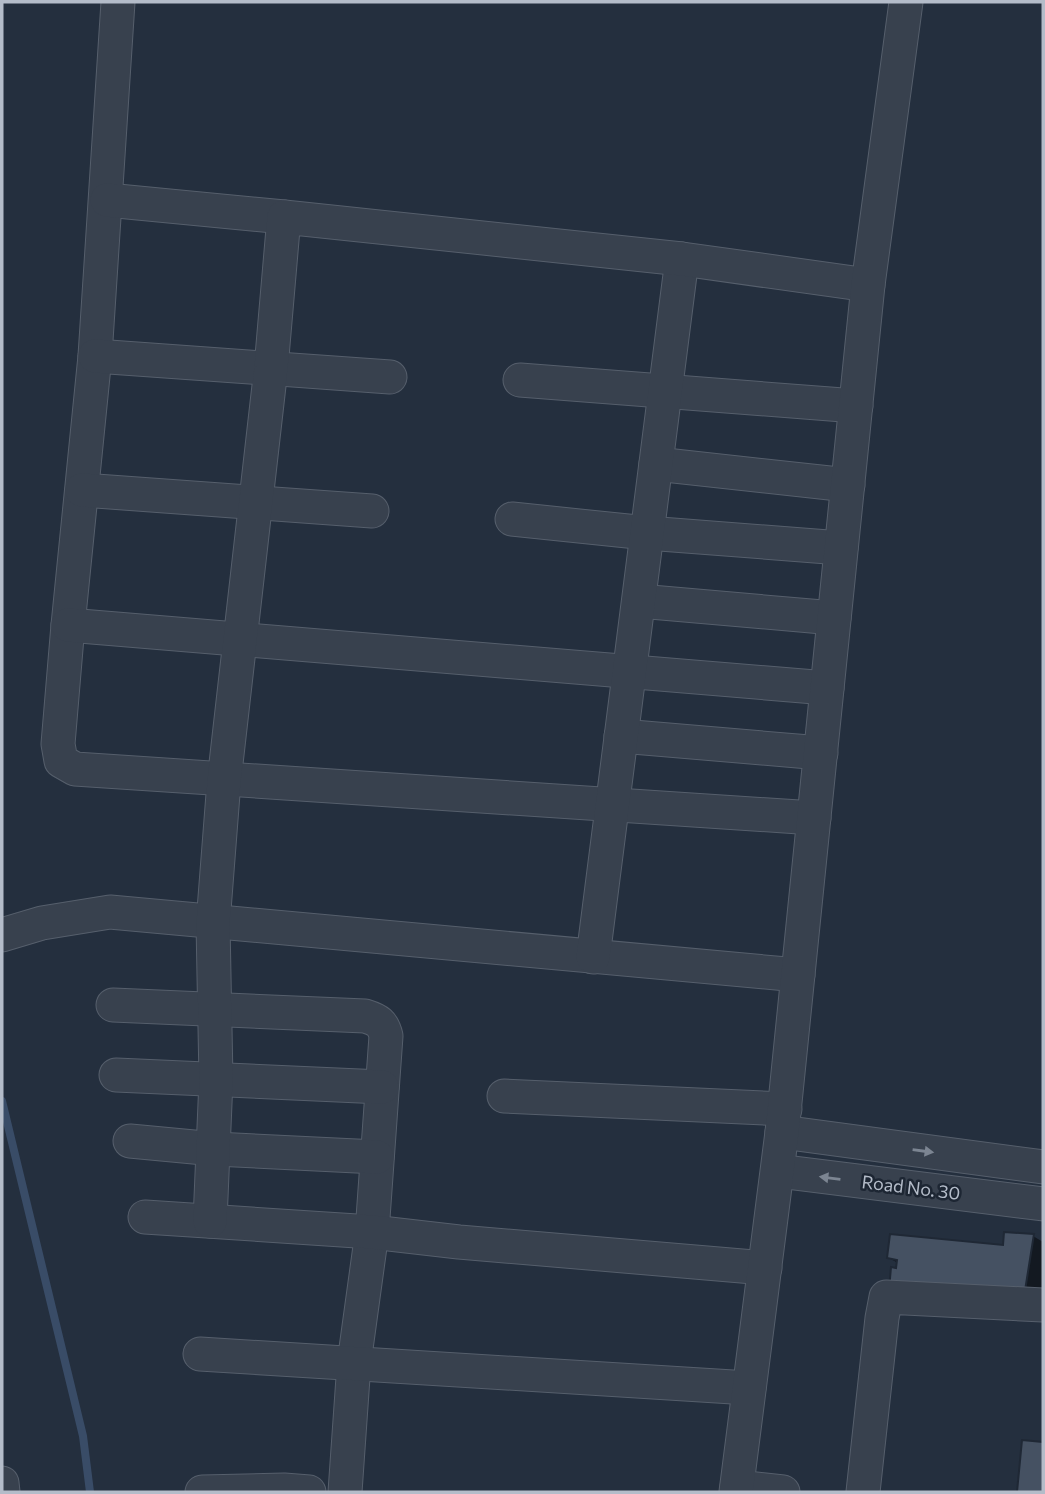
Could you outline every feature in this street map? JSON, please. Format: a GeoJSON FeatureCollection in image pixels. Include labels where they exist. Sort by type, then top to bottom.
{"type":"FeatureCollection","features":[{"type":"Feature","properties":{"kind":"street"},"geometry":{"type":"LineString","coordinates":[[118,2],[95,356],[58,744],[61,761],[75,769],[224,781],[814,818]]}},
{"type":"Feature","properties":{"kind":"street"},"geometry":{"type":"LineString","coordinates":[[783,1492],[736,1490],[778,1171],[868,285],[906,2]]}},
{"type":"Feature","properties":{"kind":"street"},"geometry":{"type":"LineString","coordinates":[[107,200],[682,258],[868,285]]}},
{"type":"Feature","properties":{"kind":"street"},"geometry":{"type":"LineString","coordinates":[[210,1221],[216,1080],[213,923],[224,781],[271,368],[284,217]]}},
{"type":"Feature","properties":{"kind":"street"},"geometry":{"type":"LineString","coordinates":[[593,957],[682,258]]}},
{"type":"Feature","properties":{"kind":"street"},"geometry":{"type":"LineString","coordinates":[[95,356],[390,377]]}},
{"type":"Feature","properties":{"kind":"street"},"geometry":{"type":"LineString","coordinates":[[520,380],[856,406]]}},
{"type":"Feature","properties":{"kind":"street"},"geometry":{"type":"LineString","coordinates":[[656,464],[848,485]]}},
{"type":"Feature","properties":{"kind":"street"},"geometry":{"type":"LineString","coordinates":[[82,490],[372,511]]}},
{"type":"Feature","properties":{"kind":"street"},"geometry":{"type":"LineString","coordinates":[[512,519],[841,548]]}},
{"type":"Feature","properties":{"kind":"street"},"geometry":{"type":"LineString","coordinates":[[639,601],[834,618]]}},
{"type":"Feature","properties":{"kind":"street"},"geometry":{"type":"LineString","coordinates":[[68,625],[827,688]]}},
{"type":"Feature","properties":{"kind":"street"},"geometry":{"type":"LineString","coordinates":[[621,736],[821,753]]}},
{"type":"Feature","properties":{"kind":"street"},"geometry":{"type":"LineString","coordinates":[[2,935],[42,923],[110,912],[798,975]]}},
{"type":"Feature","properties":{"kind":"street"},"geometry":{"type":"LineString","coordinates":[[113,1005],[365,1016],[384,1026],[386,1036],[372,1232],[354,1363],[345,1492]]}},
{"type":"Feature","properties":{"kind":"street"},"geometry":{"type":"LineString","coordinates":[[116,1075],[382,1087]]}},
{"type":"Feature","properties":{"kind":"street"},"geometry":{"type":"LineString","coordinates":[[505,1096],[783,1120],[1043,1167]]}},
{"type":"Feature","properties":{"kind":"street"},"geometry":{"type":"LineString","coordinates":[[130,1142],[377,1157]]}},
{"type":"Feature","properties":{"kind":"street","name":"Road No. 30"},"geometry":{"type":"LineString","coordinates":[[778,1171],[1043,1204]]}},
{"type":"Feature","properties":{"kind":"street"},"geometry":{"type":"LineString","coordinates":[[145,1217],[372,1232],[765,1268]]}},
{"type":"Feature","properties":{"kind":"street"},"geometry":{"type":"LineString","coordinates":[[863,1492],[886,1297],[1043,1305]]}},
{"type":"Feature","properties":{"kind":"street"},"geometry":{"type":"LineString","coordinates":[[200,1353],[749,1388]]}},
{"type":"Feature","properties":{"kind":"street"},"geometry":{"type":"LineString","coordinates":[[2,1483],[3,1492]]}},
{"type":"Feature","properties":{"kind":"street"},"geometry":{"type":"LineString","coordinates":[[202,1492],[309,1492]]}},
{"type":"Feature","properties":{"kind":"building"},"geometry":{"type":"Polygon","coordinates":[[[1004,1232],[1034,1234],[1024,1297],[889,1290],[891,1267],[896,1268],[897,1260],[887,1258],[890,1234],[1003,1245],[1004,1232]]]}},
{"type":"Feature","properties":{"kind":"building"},"geometry":{"type":"Polygon","coordinates":[[[1022,1440],[1043,1442],[1043,1492],[1017,1492],[1022,1440]]]}},
{"type":"Feature","properties":{"kind":"waterway"},"geometry":{"type":"LineString","coordinates":[[2,1101],[83,1436],[90,1492]]}}]}
